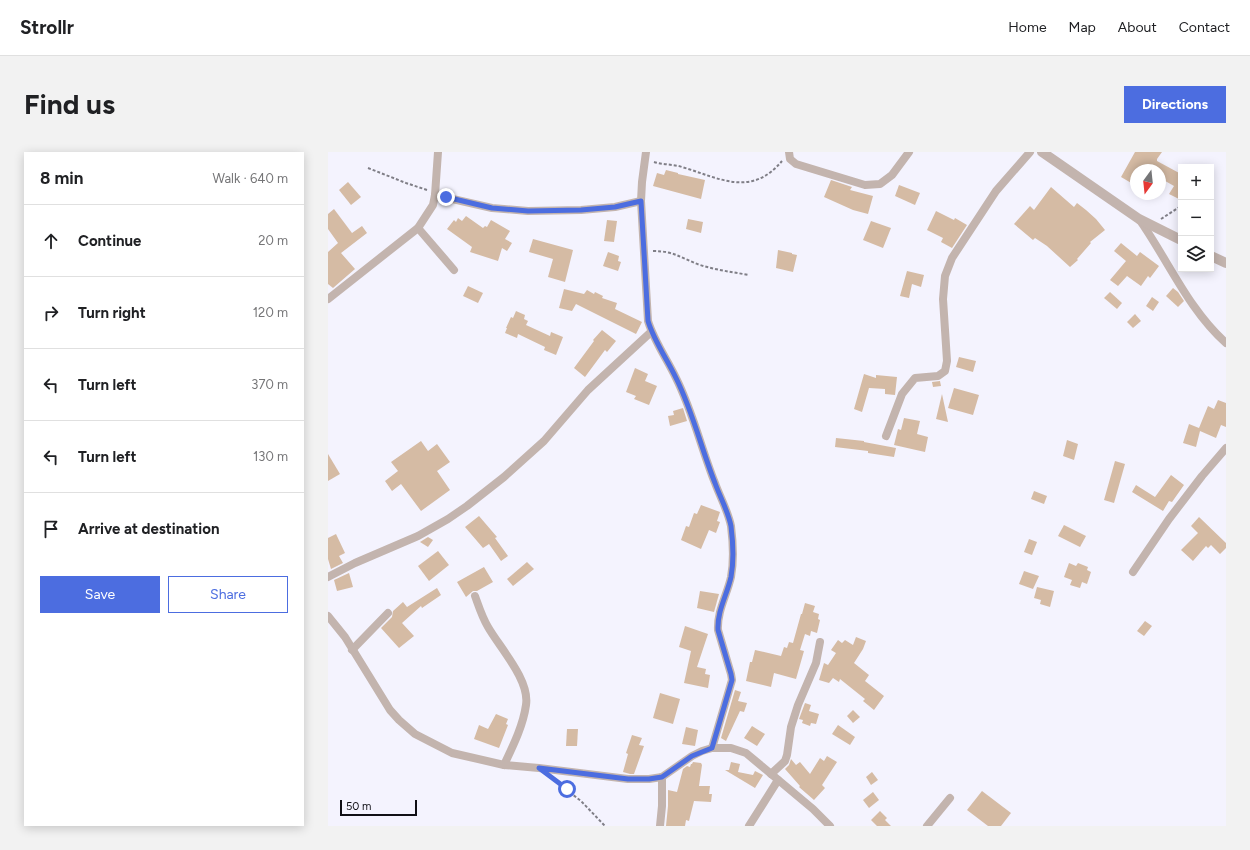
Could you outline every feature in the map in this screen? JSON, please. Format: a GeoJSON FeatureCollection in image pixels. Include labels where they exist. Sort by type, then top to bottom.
{"type":"FeatureCollection","features":[{"type":"Feature","properties":{"kind":"street"},"geometry":{"type":"LineString","coordinates":[[328,299],[418,228],[433,205],[438,152]]}},
{"type":"Feature","properties":{"kind":"street"},"geometry":{"type":"LineString","coordinates":[[789,152],[790,159],[796,164],[865,185],[880,184],[892,176],[909,152]]}},
{"type":"Feature","properties":{"kind":"street"},"geometry":{"type":"LineString","coordinates":[[886,436],[902,394],[915,378],[938,376],[945,371],[947,361],[943,299],[946,276],[952,258],[996,190],[1030,152]]}},
{"type":"Feature","properties":{"kind":"street"},"geometry":{"type":"LineString","coordinates":[[1042,152],[1139,219],[1178,238]]}},
{"type":"Feature","properties":{"kind":"street"},"geometry":{"type":"LineString","coordinates":[[646,154],[641,201],[648,321],[651,332],[679,384],[692,416],[714,483],[726,508],[731,525],[733,548],[731,576],[718,616],[718,630],[732,680],[712,748]]}},
{"type":"Feature","properties":{"kind":"street"},"geometry":{"type":"LineString","coordinates":[[435,194],[492,208],[528,211],[608,208],[641,201]]}},
{"type":"Feature","properties":{"kind":"street"},"geometry":{"type":"LineString","coordinates":[[1139,219],[1153,239],[1173,274],[1200,313],[1216,334],[1226,343]]}},
{"type":"Feature","properties":{"kind":"street"},"geometry":{"type":"LineString","coordinates":[[418,228],[454,270]]}},
{"type":"Feature","properties":{"kind":"street"},"geometry":{"type":"LineString","coordinates":[[1214,257],[1226,263]]}},
{"type":"Feature","properties":{"kind":"street"},"geometry":{"type":"LineString","coordinates":[[328,576],[418,536],[448,520],[467,506],[504,477],[544,440],[588,390],[651,332]]}},
{"type":"Feature","properties":{"kind":"street"},"geometry":{"type":"LineString","coordinates":[[1133,572],[1169,519],[1226,448]]}},
{"type":"Feature","properties":{"kind":"street"},"geometry":{"type":"LineString","coordinates":[[475,596],[487,626],[520,677],[526,696],[526,704],[521,726],[504,765]]}},
{"type":"Feature","properties":{"kind":"street"},"geometry":{"type":"LineString","coordinates":[[352,650],[388,613]]}},
{"type":"Feature","properties":{"kind":"street"},"geometry":{"type":"LineString","coordinates":[[328,616],[346,637],[352,650],[360,660],[390,710],[414,734],[452,753],[504,765],[628,779],[649,779],[662,777],[692,756],[712,748],[731,748],[746,752],[813,809],[830,826]]}},
{"type":"Feature","properties":{"kind":"street"},"geometry":{"type":"LineString","coordinates":[[771,774],[785,760],[787,755],[791,727],[798,705],[816,663],[820,642]]}},
{"type":"Feature","properties":{"kind":"street"},"geometry":{"type":"LineString","coordinates":[[660,826],[662,777]]}},
{"type":"Feature","properties":{"kind":"street"},"geometry":{"type":"LineString","coordinates":[[749,826],[778,780]]}},
{"type":"Feature","properties":{"kind":"street"},"geometry":{"type":"LineString","coordinates":[[927,826],[950,798]]}},
{"type":"Feature","properties":{"kind":"path"},"geometry":{"type":"LineString","coordinates":[[646,154],[655,162],[680,166],[720,180],[742,183],[761,179],[776,168],[789,152]]}},
{"type":"Feature","properties":{"kind":"path"},"geometry":{"type":"LineString","coordinates":[[368,168],[435,194]]}},
{"type":"Feature","properties":{"kind":"path"},"geometry":{"type":"LineString","coordinates":[[1152,225],[1178,208]]}},
{"type":"Feature","properties":{"kind":"path"},"geometry":{"type":"LineString","coordinates":[[644,251],[665,251],[676,253],[699,264],[720,270],[749,275]]}},
{"type":"Feature","properties":{"kind":"path"},"geometry":{"type":"LineString","coordinates":[[539,768],[581,801],[605,826]]}},
{"type":"Feature","properties":{"kind":"building"},"geometry":{"type":"Polygon","coordinates":[[[1135,152],[1162,152],[1157,161],[1163,164],[1130,164],[1130,182],[1121,177],[1135,152]]]}},
{"type":"Feature","properties":{"kind":"building"},"geometry":{"type":"Polygon","coordinates":[[[1166,166],[1178,172],[1178,198],[1169,194],[1174,186],[1166,181],[1166,166]]]}},
{"type":"Feature","properties":{"kind":"building"},"geometry":{"type":"Polygon","coordinates":[[[666,170],[705,180],[701,199],[653,186],[657,173],[664,175],[666,170]]]}},
{"type":"Feature","properties":{"kind":"building"},"geometry":{"type":"Polygon","coordinates":[[[831,180],[852,187],[850,190],[873,196],[868,214],[853,210],[824,197],[831,180]]]}},
{"type":"Feature","properties":{"kind":"building"},"geometry":{"type":"Polygon","coordinates":[[[348,182],[361,197],[351,205],[339,190],[348,182]]]}},
{"type":"Feature","properties":{"kind":"building"},"geometry":{"type":"Polygon","coordinates":[[[899,185],[920,193],[915,205],[895,196],[899,185]]]}},
{"type":"Feature","properties":{"kind":"building"},"geometry":{"type":"Polygon","coordinates":[[[1051,187],[1074,207],[1077,203],[1086,210],[1105,230],[1090,242],[1091,243],[1077,259],[1078,260],[1070,267],[1047,246],[1035,238],[1033,240],[1014,224],[1030,206],[1034,210],[1051,187]]]}},
{"type":"Feature","properties":{"kind":"building"},"geometry":{"type":"Polygon","coordinates":[[[334,209],[352,233],[362,226],[367,233],[341,253],[355,269],[333,288],[328,284],[328,252],[338,243],[328,229],[328,214],[334,209]]]}},
{"type":"Feature","properties":{"kind":"building"},"geometry":{"type":"Polygon","coordinates":[[[936,211],[954,220],[955,218],[967,225],[952,248],[941,242],[943,238],[927,230],[936,211]]]}},
{"type":"Feature","properties":{"kind":"building"},"geometry":{"type":"Polygon","coordinates":[[[466,216],[483,228],[485,226],[487,227],[491,220],[510,231],[505,239],[512,243],[507,251],[502,248],[498,261],[470,252],[472,247],[447,229],[454,220],[456,222],[458,218],[462,221],[466,216]]]}},
{"type":"Feature","properties":{"kind":"building"},"geometry":{"type":"Polygon","coordinates":[[[688,219],[703,222],[701,233],[686,229],[688,219]]]}},
{"type":"Feature","properties":{"kind":"building"},"geometry":{"type":"Polygon","coordinates":[[[607,220],[617,221],[614,242],[604,241],[607,220]]]}},
{"type":"Feature","properties":{"kind":"building"},"geometry":{"type":"Polygon","coordinates":[[[871,221],[891,228],[883,248],[863,240],[871,221]]]}},
{"type":"Feature","properties":{"kind":"building"},"geometry":{"type":"Polygon","coordinates":[[[533,239],[573,250],[565,282],[548,277],[553,259],[529,252],[533,239]]]}},
{"type":"Feature","properties":{"kind":"building"},"geometry":{"type":"Polygon","coordinates":[[[1121,243],[1137,256],[1140,252],[1159,266],[1150,278],[1148,276],[1141,286],[1127,276],[1118,286],[1110,280],[1126,261],[1114,251],[1121,243]]]}},
{"type":"Feature","properties":{"kind":"building"},"geometry":{"type":"Polygon","coordinates":[[[778,250],[797,255],[793,272],[776,268],[778,250]]]}},
{"type":"Feature","properties":{"kind":"building"},"geometry":{"type":"Polygon","coordinates":[[[608,252],[619,256],[618,261],[621,262],[618,271],[603,266],[608,252]]]}},
{"type":"Feature","properties":{"kind":"building"},"geometry":{"type":"Polygon","coordinates":[[[907,271],[924,275],[921,287],[912,284],[909,298],[900,296],[907,271]]]}},
{"type":"Feature","properties":{"kind":"building"},"geometry":{"type":"Polygon","coordinates":[[[468,286],[483,293],[478,303],[463,296],[468,286]]]}},
{"type":"Feature","properties":{"kind":"building"},"geometry":{"type":"Polygon","coordinates":[[[1173,288],[1178,292],[1184,301],[1178,307],[1166,296],[1173,288]]]}},
{"type":"Feature","properties":{"kind":"building"},"geometry":{"type":"Polygon","coordinates":[[[564,289],[584,294],[587,290],[594,294],[595,292],[603,296],[602,298],[617,303],[615,309],[642,322],[636,334],[576,304],[572,311],[559,308],[564,289]]]}},
{"type":"Feature","properties":{"kind":"building"},"geometry":{"type":"Polygon","coordinates":[[[1110,292],[1122,303],[1117,309],[1104,298],[1110,292]]]}},
{"type":"Feature","properties":{"kind":"building"},"geometry":{"type":"Polygon","coordinates":[[[1152,297],[1159,302],[1153,311],[1146,306],[1152,297]]]}},
{"type":"Feature","properties":{"kind":"building"},"geometry":{"type":"Polygon","coordinates":[[[516,311],[525,315],[524,319],[528,321],[526,325],[550,336],[551,332],[563,337],[556,355],[544,350],[545,347],[518,334],[517,338],[505,333],[511,317],[513,318],[516,311]]]}},
{"type":"Feature","properties":{"kind":"building"},"geometry":{"type":"Polygon","coordinates":[[[1135,314],[1141,321],[1133,328],[1127,322],[1135,314]]]}},
{"type":"Feature","properties":{"kind":"building"},"geometry":{"type":"Polygon","coordinates":[[[602,330],[616,341],[607,352],[605,350],[585,377],[574,368],[594,341],[593,340],[602,330]]]}},
{"type":"Feature","properties":{"kind":"building"},"geometry":{"type":"Polygon","coordinates":[[[959,357],[976,361],[973,372],[956,367],[959,357]]]}},
{"type":"Feature","properties":{"kind":"building"},"geometry":{"type":"Polygon","coordinates":[[[635,368],[648,374],[645,381],[657,386],[649,405],[634,399],[636,396],[626,392],[635,368]]]}},
{"type":"Feature","properties":{"kind":"building"},"geometry":{"type":"Polygon","coordinates":[[[864,374],[876,378],[876,375],[897,377],[895,395],[885,394],[885,389],[869,388],[862,412],[854,409],[864,374]]]}},
{"type":"Feature","properties":{"kind":"building"},"geometry":{"type":"Polygon","coordinates":[[[940,381],[941,386],[933,387],[932,382],[940,381]]]}},
{"type":"Feature","properties":{"kind":"building"},"geometry":{"type":"Polygon","coordinates":[[[954,388],[979,395],[973,415],[948,408],[954,388]]]}},
{"type":"Feature","properties":{"kind":"building"},"geometry":{"type":"Polygon","coordinates":[[[942,394],[948,422],[936,419],[942,394]]]}},
{"type":"Feature","properties":{"kind":"building"},"geometry":{"type":"Polygon","coordinates":[[[1218,400],[1226,403],[1226,427],[1221,425],[1216,438],[1200,431],[1196,447],[1183,443],[1189,424],[1199,428],[1208,406],[1214,409],[1218,400]]]}},
{"type":"Feature","properties":{"kind":"building"},"geometry":{"type":"Polygon","coordinates":[[[683,408],[687,421],[670,426],[668,416],[674,415],[673,411],[683,408]]]}},
{"type":"Feature","properties":{"kind":"building"},"geometry":{"type":"Polygon","coordinates":[[[904,418],[920,421],[917,434],[928,437],[925,452],[894,445],[898,429],[901,430],[904,418]]]}},
{"type":"Feature","properties":{"kind":"building"},"geometry":{"type":"Polygon","coordinates":[[[836,438],[864,441],[896,448],[894,457],[868,453],[868,451],[835,447],[836,438]]]}},
{"type":"Feature","properties":{"kind":"building"},"geometry":{"type":"Polygon","coordinates":[[[1067,440],[1078,444],[1074,460],[1063,456],[1067,440]]]}},
{"type":"Feature","properties":{"kind":"building"},"geometry":{"type":"Polygon","coordinates":[[[421,441],[428,451],[437,444],[450,462],[437,471],[450,490],[421,511],[401,484],[392,491],[385,481],[398,471],[391,462],[421,441]]]}},
{"type":"Feature","properties":{"kind":"building"},"geometry":{"type":"Polygon","coordinates":[[[328,454],[340,474],[328,481],[328,454]]]}},
{"type":"Feature","properties":{"kind":"building"},"geometry":{"type":"Polygon","coordinates":[[[1115,461],[1125,464],[1114,503],[1104,500],[1115,461]]]}},
{"type":"Feature","properties":{"kind":"building"},"geometry":{"type":"Polygon","coordinates":[[[1171,475],[1184,485],[1172,502],[1169,501],[1163,511],[1132,492],[1136,485],[1155,497],[1171,475]]]}},
{"type":"Feature","properties":{"kind":"building"},"geometry":{"type":"Polygon","coordinates":[[[1034,491],[1047,496],[1044,504],[1031,499],[1034,491]]]}},
{"type":"Feature","properties":{"kind":"building"},"geometry":{"type":"Polygon","coordinates":[[[701,505],[720,512],[717,521],[720,522],[716,533],[709,530],[701,549],[681,540],[686,526],[689,527],[694,513],[697,514],[701,505]]]}},
{"type":"Feature","properties":{"kind":"building"},"geometry":{"type":"Polygon","coordinates":[[[479,516],[497,537],[495,538],[508,556],[501,561],[489,544],[483,548],[465,527],[479,516]]]}},
{"type":"Feature","properties":{"kind":"building"},"geometry":{"type":"Polygon","coordinates":[[[1199,517],[1226,543],[1226,548],[1220,554],[1211,545],[1208,548],[1206,546],[1193,561],[1181,550],[1198,533],[1191,526],[1199,517]]]}},
{"type":"Feature","properties":{"kind":"building"},"geometry":{"type":"Polygon","coordinates":[[[1064,525],[1086,536],[1080,547],[1058,536],[1064,525]]]}},
{"type":"Feature","properties":{"kind":"building"},"geometry":{"type":"Polygon","coordinates":[[[336,534],[345,553],[339,556],[343,563],[331,569],[328,559],[328,538],[336,534]]]}},
{"type":"Feature","properties":{"kind":"building"},"geometry":{"type":"Polygon","coordinates":[[[428,537],[433,540],[428,547],[420,542],[428,537]]]}},
{"type":"Feature","properties":{"kind":"building"},"geometry":{"type":"Polygon","coordinates":[[[1029,539],[1037,542],[1032,555],[1024,552],[1029,539]]]}},
{"type":"Feature","properties":{"kind":"building"},"geometry":{"type":"Polygon","coordinates":[[[438,551],[449,565],[429,581],[418,566],[438,551]]]}},
{"type":"Feature","properties":{"kind":"building"},"geometry":{"type":"Polygon","coordinates":[[[527,562],[534,569],[513,586],[507,579],[527,562]]]}},
{"type":"Feature","properties":{"kind":"building"},"geometry":{"type":"Polygon","coordinates":[[[1069,563],[1076,566],[1078,563],[1088,567],[1087,570],[1091,572],[1087,584],[1082,582],[1080,588],[1070,585],[1072,580],[1064,577],[1069,563]]]}},
{"type":"Feature","properties":{"kind":"building"},"geometry":{"type":"Polygon","coordinates":[[[484,567],[493,582],[477,591],[473,591],[466,597],[457,582],[484,567]]]}},
{"type":"Feature","properties":{"kind":"building"},"geometry":{"type":"Polygon","coordinates":[[[1024,571],[1039,576],[1033,589],[1019,584],[1024,571]]]}},
{"type":"Feature","properties":{"kind":"building"},"geometry":{"type":"Polygon","coordinates":[[[349,573],[353,587],[337,591],[334,580],[349,573]]]}},
{"type":"Feature","properties":{"kind":"building"},"geometry":{"type":"Polygon","coordinates":[[[1037,587],[1054,591],[1050,607],[1040,604],[1041,600],[1034,598],[1037,587]]]}},
{"type":"Feature","properties":{"kind":"building"},"geometry":{"type":"Polygon","coordinates":[[[437,588],[441,595],[422,608],[421,606],[402,623],[414,636],[399,648],[381,628],[392,617],[393,611],[403,602],[407,607],[437,588]]]}},
{"type":"Feature","properties":{"kind":"building"},"geometry":{"type":"Polygon","coordinates":[[[700,591],[719,594],[714,612],[697,608],[700,591]]]}},
{"type":"Feature","properties":{"kind":"building"},"geometry":{"type":"Polygon","coordinates":[[[805,603],[815,606],[813,612],[819,614],[818,619],[820,620],[817,633],[811,631],[810,636],[805,634],[800,650],[804,651],[796,679],[774,673],[771,687],[746,681],[750,662],[752,662],[755,650],[781,656],[784,647],[787,648],[789,642],[793,643],[805,603]]]}},
{"type":"Feature","properties":{"kind":"building"},"geometry":{"type":"Polygon","coordinates":[[[1145,621],[1152,626],[1144,636],[1137,631],[1145,621]]]}},
{"type":"Feature","properties":{"kind":"building"},"geometry":{"type":"Polygon","coordinates":[[[685,626],[708,634],[697,667],[706,669],[705,674],[710,675],[708,688],[684,683],[691,651],[679,647],[685,626]]]}},
{"type":"Feature","properties":{"kind":"building"},"geometry":{"type":"Polygon","coordinates":[[[856,637],[866,641],[854,663],[869,675],[865,681],[884,696],[874,710],[863,701],[865,699],[840,679],[839,682],[833,678],[829,683],[819,680],[824,663],[828,665],[836,653],[831,650],[838,640],[842,643],[845,640],[853,645],[856,637]]]}},
{"type":"Feature","properties":{"kind":"building"},"geometry":{"type":"Polygon","coordinates":[[[735,690],[741,692],[738,701],[747,703],[744,712],[740,711],[726,741],[721,738],[735,690]]]}},
{"type":"Feature","properties":{"kind":"building"},"geometry":{"type":"Polygon","coordinates":[[[660,693],[680,699],[673,724],[653,718],[660,693]]]}},
{"type":"Feature","properties":{"kind":"building"},"geometry":{"type":"Polygon","coordinates":[[[805,703],[811,705],[809,711],[819,714],[816,724],[811,723],[810,726],[802,723],[803,720],[799,719],[805,703]]]}},
{"type":"Feature","properties":{"kind":"building"},"geometry":{"type":"Polygon","coordinates":[[[853,710],[860,717],[853,723],[847,716],[853,710]]]}},
{"type":"Feature","properties":{"kind":"building"},"geometry":{"type":"Polygon","coordinates":[[[496,714],[508,719],[506,724],[508,725],[499,748],[474,739],[479,725],[488,729],[496,714]]]}},
{"type":"Feature","properties":{"kind":"building"},"geometry":{"type":"Polygon","coordinates":[[[838,725],[855,737],[850,745],[832,734],[838,725]]]}},
{"type":"Feature","properties":{"kind":"building"},"geometry":{"type":"Polygon","coordinates":[[[752,726],[765,734],[757,746],[744,738],[752,726]]]}},
{"type":"Feature","properties":{"kind":"building"},"geometry":{"type":"Polygon","coordinates":[[[686,727],[698,730],[695,746],[682,744],[686,727]]]}},
{"type":"Feature","properties":{"kind":"building"},"geometry":{"type":"Polygon","coordinates":[[[567,729],[578,729],[577,746],[566,746],[567,729]]]}},
{"type":"Feature","properties":{"kind":"building"},"geometry":{"type":"Polygon","coordinates":[[[632,735],[642,738],[639,745],[644,746],[634,774],[630,774],[623,772],[628,754],[626,753],[632,735]]]}},
{"type":"Feature","properties":{"kind":"building"},"geometry":{"type":"Polygon","coordinates":[[[827,756],[837,762],[822,785],[825,788],[814,800],[799,787],[800,786],[785,769],[789,765],[791,759],[796,765],[800,762],[810,774],[820,758],[824,761],[827,756]]]}},
{"type":"Feature","properties":{"kind":"building"},"geometry":{"type":"Polygon","coordinates":[[[693,762],[701,763],[702,765],[699,786],[710,786],[709,794],[712,794],[711,802],[694,801],[689,821],[686,820],[685,826],[666,826],[668,790],[677,792],[683,769],[687,766],[690,767],[693,762]]]}},
{"type":"Feature","properties":{"kind":"building"},"geometry":{"type":"Polygon","coordinates":[[[731,762],[740,764],[738,772],[753,775],[755,771],[763,775],[755,788],[725,770],[729,770],[731,762]]]}},
{"type":"Feature","properties":{"kind":"building"},"geometry":{"type":"Polygon","coordinates":[[[872,772],[878,780],[871,785],[866,777],[872,772]]]}},
{"type":"Feature","properties":{"kind":"building"},"geometry":{"type":"Polygon","coordinates":[[[982,791],[1011,813],[1001,826],[988,826],[967,810],[982,791]]]}},
{"type":"Feature","properties":{"kind":"building"},"geometry":{"type":"Polygon","coordinates":[[[873,792],[879,800],[869,808],[863,800],[873,792]]]}},
{"type":"Feature","properties":{"kind":"building"},"geometry":{"type":"Polygon","coordinates":[[[880,811],[887,818],[885,820],[891,826],[877,826],[871,820],[880,811]]]}},
{"type":"Feature","properties":{"kind":"route"},"geometry":{"type":"LineString","coordinates":[[446,197],[492,208],[528,211],[581,210],[615,207],[641,201],[646,300],[648,321],[651,332],[672,368],[679,384],[692,416],[714,483],[726,508],[731,525],[733,548],[731,576],[718,616],[718,630],[732,680],[712,748],[692,756],[662,777],[649,779],[628,779],[539,768],[567,789]]}}]}
